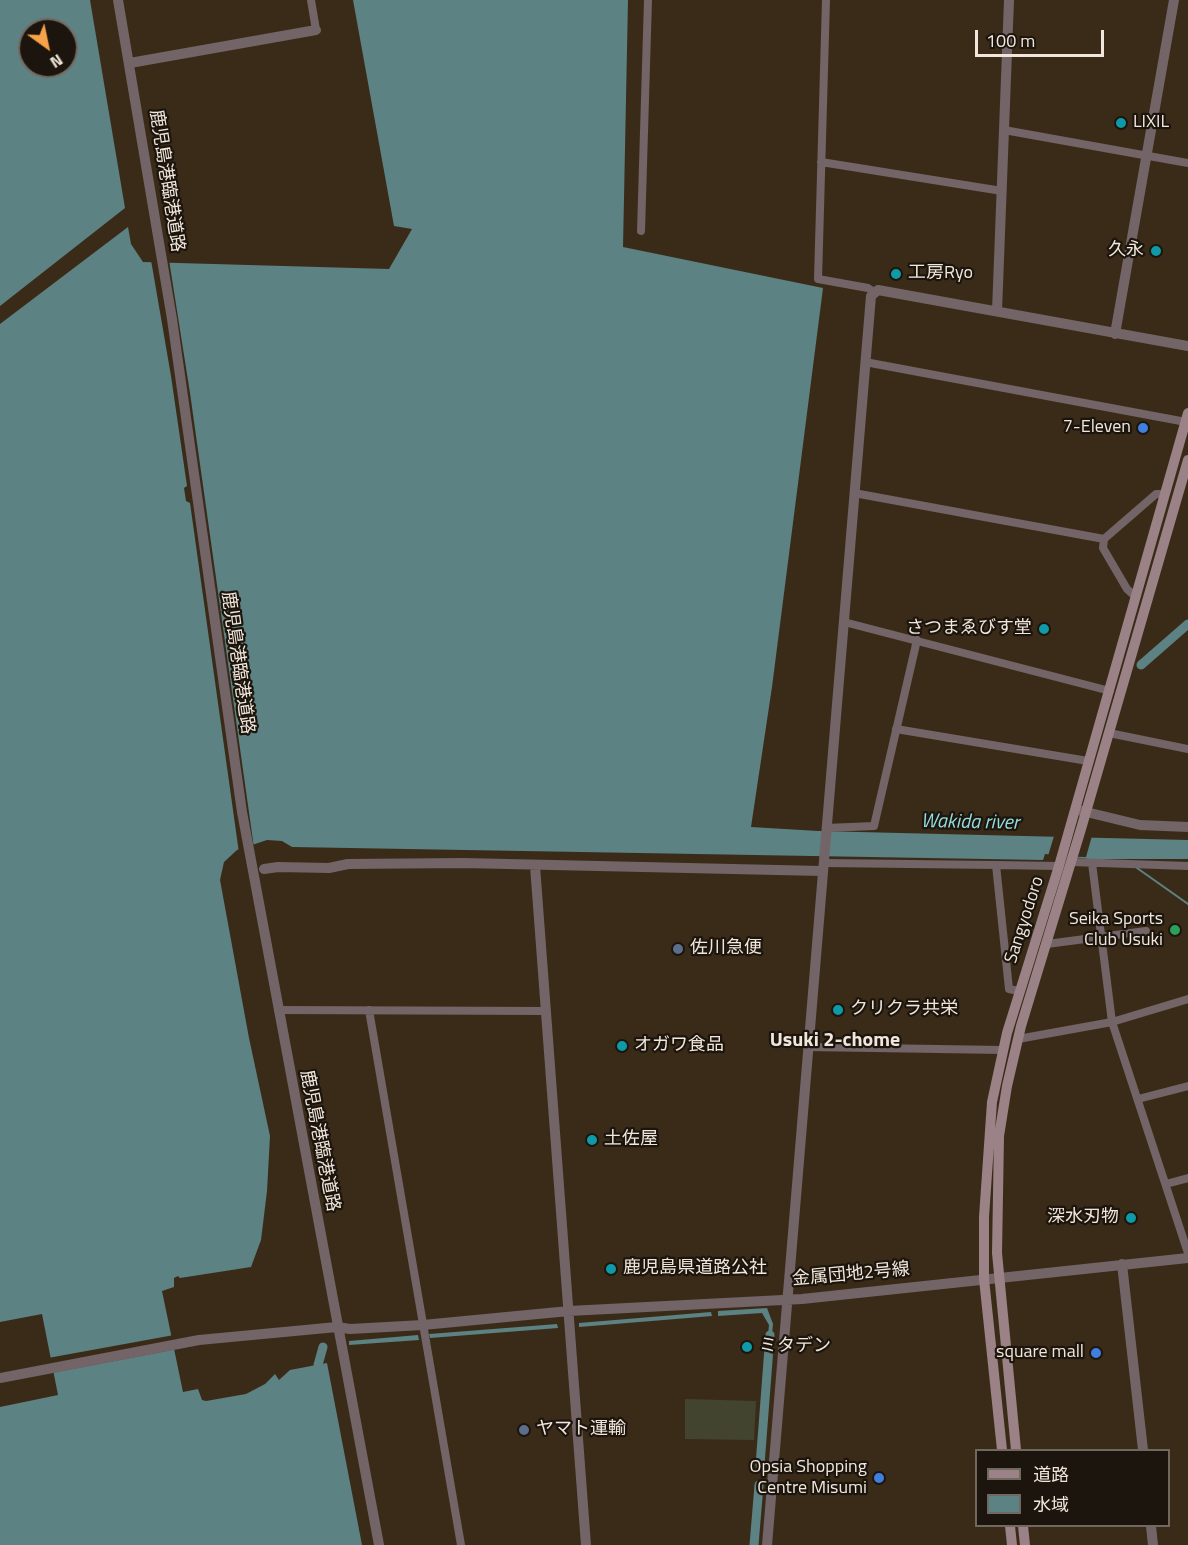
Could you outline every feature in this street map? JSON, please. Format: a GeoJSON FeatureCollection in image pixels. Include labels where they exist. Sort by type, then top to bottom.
{"type":"FeatureCollection","features":[{"type":"Feature","properties":{"kind":"main road","name":"Sangyodoro"},"geometry":{"type":"LineString","coordinates":[[1016,1449],[998,1278],[999,1136],[1018,1039],[1047,944],[1075,809],[1187,418]]}},
{"type":"Feature","properties":{"kind":"main road","name":"Sangyodoro"},"geometry":{"type":"LineString","coordinates":[[1002,1449],[984,1279],[988,1128],[1003,1050],[1019,992],[1064,862],[1082,829],[1188,460]]}},
{"type":"Feature","properties":{"kind":"main road"},"geometry":{"type":"LineString","coordinates":[[1010,1527],[1012,1545]]}},
{"type":"Feature","properties":{"kind":"main road"},"geometry":{"type":"LineString","coordinates":[[1023,1527],[1025,1545]]}},
{"type":"Feature","properties":{"kind":"street","name":"鹿児島港臨港道路"},"geometry":{"type":"LineString","coordinates":[[118,0],[155,213],[188,426],[232,750],[254,881],[379,1545]]}},
{"type":"Feature","properties":{"kind":"street"},"geometry":{"type":"LineString","coordinates":[[130,63],[316,30],[311,0]]}},
{"type":"Feature","properties":{"kind":"street"},"geometry":{"type":"LineString","coordinates":[[641,231],[648,0]]}},
{"type":"Feature","properties":{"kind":"street"},"geometry":{"type":"LineString","coordinates":[[826,0],[818,279],[868,288],[874,292]]}},
{"type":"Feature","properties":{"kind":"street"},"geometry":{"type":"LineString","coordinates":[[997,311],[1009,0]]}},
{"type":"Feature","properties":{"kind":"street"},"geometry":{"type":"LineString","coordinates":[[1115,334],[1174,0]]}},
{"type":"Feature","properties":{"kind":"street"},"geometry":{"type":"LineString","coordinates":[[1004,130],[1188,163]]}},
{"type":"Feature","properties":{"kind":"street"},"geometry":{"type":"LineString","coordinates":[[821,162],[1002,191]]}},
{"type":"Feature","properties":{"kind":"street"},"geometry":{"type":"LineString","coordinates":[[767,1545],[870,300],[874,292],[878,290],[1188,346]]}},
{"type":"Feature","properties":{"kind":"street"},"geometry":{"type":"LineString","coordinates":[[865,362],[1187,418]]}},
{"type":"Feature","properties":{"kind":"street"},"geometry":{"type":"LineString","coordinates":[[854,493],[1104,539]]}},
{"type":"Feature","properties":{"kind":"street"},"geometry":{"type":"LineString","coordinates":[[1136,597],[1129,591],[1103,548],[1104,539],[1156,494],[1164,494]]}},
{"type":"Feature","properties":{"kind":"street"},"geometry":{"type":"LineString","coordinates":[[844,622],[1110,690]]}},
{"type":"Feature","properties":{"kind":"street"},"geometry":{"type":"LineString","coordinates":[[826,829],[874,826],[917,640]]}},
{"type":"Feature","properties":{"kind":"street"},"geometry":{"type":"LineString","coordinates":[[896,729],[1088,760]]}},
{"type":"Feature","properties":{"kind":"street"},"geometry":{"type":"LineString","coordinates":[[1110,732],[1188,749]]}},
{"type":"Feature","properties":{"kind":"street"},"geometry":{"type":"LineString","coordinates":[[1075,809],[1140,825],[1188,827]]}},
{"type":"Feature","properties":{"kind":"street"},"geometry":{"type":"LineString","coordinates":[[264,869],[329,868],[360,864],[996,865],[1064,862],[1188,866]]}},
{"type":"Feature","properties":{"kind":"street"},"geometry":{"type":"LineString","coordinates":[[1092,863],[1112,1022],[1188,1253]]}},
{"type":"Feature","properties":{"kind":"street"},"geometry":{"type":"LineString","coordinates":[[996,865],[1009,989],[1019,992]]}},
{"type":"Feature","properties":{"kind":"street"},"geometry":{"type":"LineString","coordinates":[[535,866],[586,1545]]}},
{"type":"Feature","properties":{"kind":"street"},"geometry":{"type":"LineString","coordinates":[[1047,944],[1146,931]]}},
{"type":"Feature","properties":{"kind":"street"},"geometry":{"type":"LineString","coordinates":[[1018,1039],[1112,1022],[1188,999]]}},
{"type":"Feature","properties":{"kind":"street"},"geometry":{"type":"LineString","coordinates":[[278,1010],[545,1011]]}},
{"type":"Feature","properties":{"kind":"street"},"geometry":{"type":"LineString","coordinates":[[369,1010],[461,1545]]}},
{"type":"Feature","properties":{"kind":"street"},"geometry":{"type":"LineString","coordinates":[[808,1047],[1003,1050]]}},
{"type":"Feature","properties":{"kind":"street"},"geometry":{"type":"LineString","coordinates":[[1138,1099],[1188,1086]]}},
{"type":"Feature","properties":{"kind":"street"},"geometry":{"type":"LineString","coordinates":[[1166,1184],[1188,1178]]}},
{"type":"Feature","properties":{"kind":"street","name":"金属団地2号線"},"geometry":{"type":"LineString","coordinates":[[0,1378],[189,1342],[337,1327],[350,1329],[569,1311],[787,1298],[1188,1258]]}},
{"type":"Feature","properties":{"kind":"street"},"geometry":{"type":"LineString","coordinates":[[1122,1264],[1143,1449]]}},
{"type":"Feature","properties":{"kind":"street"},"geometry":{"type":"LineString","coordinates":[[1151,1527],[1153,1545]]}},
{"type":"Feature","properties":{"kind":"green space"},"geometry":{"type":"Polygon","coordinates":[[[685,1399],[756,1401],[754,1440],[685,1439],[685,1399]]]}},
{"type":"Feature","properties":{"kind":"water"},"geometry":{"type":"Polygon","coordinates":[[[0,0],[90,0],[125,208],[0,306],[0,0]]]}},
{"type":"Feature","properties":{"kind":"water"},"geometry":{"type":"Polygon","coordinates":[[[353,0],[628,0],[623,247],[823,288],[772,687],[751,827],[818,831],[1188,840],[1188,859],[1089,859],[1045,854],[1043,860],[292,847],[282,841],[267,840],[237,850],[224,862],[220,880],[249,1038],[270,1136],[261,1240],[251,1267],[180,1278],[178,1276],[174,1278],[174,1287],[162,1291],[183,1392],[198,1389],[202,1400],[206,1401],[246,1394],[265,1384],[275,1374],[279,1380],[290,1370],[327,1363],[362,1545],[0,1545],[0,1407],[58,1395],[42,1314],[0,1322],[0,324],[128,227],[131,244],[143,262],[389,269],[412,229],[394,226],[353,0]]]}},
{"type":"Feature","properties":{"kind":"water"},"geometry":{"type":"Polygon","coordinates":[[[767,1308],[773,1324],[771,1345],[767,1345],[769,1325],[762,1313],[718,1316],[718,1311],[767,1308]]]}},
{"type":"Feature","properties":{"kind":"water"},"geometry":{"type":"Polygon","coordinates":[[[711,1312],[712,1316],[579,1327],[579,1323],[711,1312]]]}},
{"type":"Feature","properties":{"kind":"water"},"geometry":{"type":"Polygon","coordinates":[[[557,1324],[558,1328],[430,1338],[429,1334],[557,1324]]]}},
{"type":"Feature","properties":{"kind":"water"},"geometry":{"type":"Polygon","coordinates":[[[418,1335],[419,1340],[349,1345],[349,1341],[418,1335]]]}},
{"type":"Feature","properties":{"kind":"pier"},"geometry":{"type":"Polygon","coordinates":[[[151,260],[169,260],[190,393],[254,848],[239,853],[190,503],[186,501],[184,488],[187,486],[151,260]]]}},
{"type":"Feature","properties":{"kind":"pier"},"geometry":{"type":"Polygon","coordinates":[[[1054,836],[1092,836],[1086,857],[1048,856],[1054,836]]]}},
{"type":"Feature","properties":{"kind":"pier"},"geometry":{"type":"Polygon","coordinates":[[[174,1335],[177,1349],[51,1373],[48,1358],[174,1335]]]}},
{"type":"Feature","properties":{"kind":"waterway"},"geometry":{"type":"LineString","coordinates":[[1141,665],[1188,624]]}},
{"type":"Feature","properties":{"kind":"waterway"},"geometry":{"type":"LineString","coordinates":[[1137,868],[1188,904]]}},
{"type":"Feature","properties":{"kind":"waterway"},"geometry":{"type":"LineString","coordinates":[[760,1465],[770,1335]]}},
{"type":"Feature","properties":{"kind":"waterway"},"geometry":{"type":"LineString","coordinates":[[318,1365],[323,1347]]}},
{"type":"Feature","properties":{"kind":"waterway"},"geometry":{"type":"LineString","coordinates":[[754,1545],[759,1485]]}},
{"type":"Feature","properties":{"kind":"place","name":"LIXIL"},"geometry":{"type":"Point","coordinates":[1121,123]}},
{"type":"Feature","properties":{"kind":"place","name":"久永"},"geometry":{"type":"Point","coordinates":[1156,251]}},
{"type":"Feature","properties":{"kind":"place","name":"工房Ryo"},"geometry":{"type":"Point","coordinates":[896,274]}},
{"type":"Feature","properties":{"kind":"place","name":"7-Eleven"},"geometry":{"type":"Point","coordinates":[1143,428]}},
{"type":"Feature","properties":{"kind":"place","name":"さつまゑびす堂"},"geometry":{"type":"Point","coordinates":[1044,629]}},
{"type":"Feature","properties":{"kind":"place","name":"Seika Sports Club Usuki"},"geometry":{"type":"Point","coordinates":[1175,930]}},
{"type":"Feature","properties":{"kind":"place","name":"佐川急便"},"geometry":{"type":"Point","coordinates":[678,949]}},
{"type":"Feature","properties":{"kind":"place","name":"クリクラ共栄"},"geometry":{"type":"Point","coordinates":[838,1010]}},
{"type":"Feature","properties":{"kind":"place","name":"オガワ食品"},"geometry":{"type":"Point","coordinates":[622,1046]}},
{"type":"Feature","properties":{"kind":"place","name":"土佐屋"},"geometry":{"type":"Point","coordinates":[592,1140]}},
{"type":"Feature","properties":{"kind":"place","name":"深水刃物"},"geometry":{"type":"Point","coordinates":[1131,1218]}},
{"type":"Feature","properties":{"kind":"place","name":"鹿児島県道路公社"},"geometry":{"type":"Point","coordinates":[611,1269]}},
{"type":"Feature","properties":{"kind":"place","name":"ミタデン"},"geometry":{"type":"Point","coordinates":[747,1347]}},
{"type":"Feature","properties":{"kind":"place","name":"square mall"},"geometry":{"type":"Point","coordinates":[1096,1353]}},
{"type":"Feature","properties":{"kind":"place","name":"ヤマト運輸"},"geometry":{"type":"Point","coordinates":[524,1430]}},
{"type":"Feature","properties":{"kind":"place","name":"Opsia Shopping Centre Misumi"},"geometry":{"type":"Point","coordinates":[879,1478]}},
{"type":"Feature","properties":{"kind":"district","name":"Usuki 2-chome"},"geometry":{"type":"Point","coordinates":[835,1041]}},
{"type":"Feature","properties":{"kind":"water label","name":"Wakida river"},"geometry":{"type":"Point","coordinates":[970,823]}}]}
